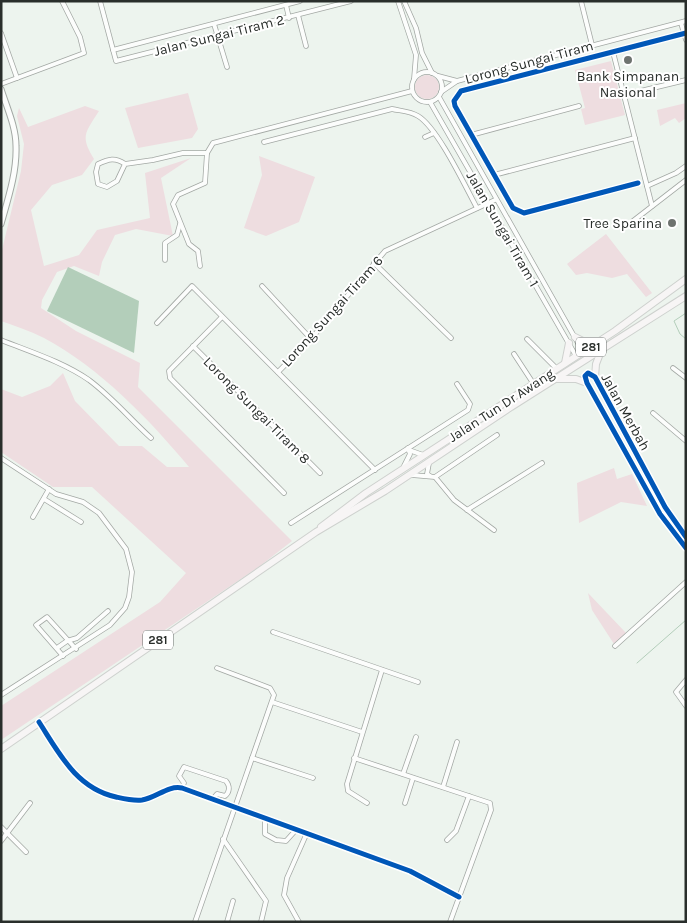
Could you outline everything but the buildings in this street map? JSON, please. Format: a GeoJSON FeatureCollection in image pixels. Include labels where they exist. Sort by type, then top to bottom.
{"type":"FeatureCollection","features":[{"type":"Feature","properties":{"kind":"main road","name":"Jalan Tun Dr Awang"},"geometry":{"type":"LineString","coordinates":[[1,749],[245,583],[316,532],[343,509],[533,383],[597,343],[686,279]]}},
{"type":"Feature","properties":{"kind":"main road","name":"Jalan Tun Dr Awang"},"geometry":{"type":"LineString","coordinates":[[316,532],[410,476],[686,296]]}},
{"type":"Feature","properties":{"kind":"main road"},"geometry":{"type":"LineString","coordinates":[[575,337],[583,341],[597,343]]}},
{"type":"Feature","properties":{"kind":"main road"},"geometry":{"type":"LineString","coordinates":[[564,363],[569,343]]}},
{"type":"Feature","properties":{"kind":"main road"},"geometry":{"type":"LineString","coordinates":[[595,377],[596,364],[601,350]]}},
{"type":"Feature","properties":{"kind":"main road"},"geometry":{"type":"LineString","coordinates":[[557,379],[576,379],[587,383]]}},
{"type":"Feature","properties":{"kind":"street"},"geometry":{"type":"LineString","coordinates":[[1,84],[84,53],[80,37],[62,1]]}},
{"type":"Feature","properties":{"kind":"street"},"geometry":{"type":"LineString","coordinates":[[100,1],[113,50],[300,1]]}},
{"type":"Feature","properties":{"kind":"street","name":"Jalan Sungai Tiram 2"},"geometry":{"type":"LineString","coordinates":[[113,50],[116,61],[351,1]]}},
{"type":"Feature","properties":{"kind":"street"},"geometry":{"type":"LineString","coordinates":[[404,1],[416,28],[422,53],[441,82],[441,92]]}},
{"type":"Feature","properties":{"kind":"street"},"geometry":{"type":"LineString","coordinates":[[581,1],[592,45]]}},
{"type":"Feature","properties":{"kind":"street"},"geometry":{"type":"LineString","coordinates":[[398,2],[416,55],[412,91],[420,101],[430,102],[457,81],[684,22],[686,40]]}},
{"type":"Feature","properties":{"kind":"street"},"geometry":{"type":"LineString","coordinates":[[286,5],[288,18]]}},
{"type":"Feature","properties":{"kind":"street"},"geometry":{"type":"LineString","coordinates":[[298,16],[306,46]]}},
{"type":"Feature","properties":{"kind":"street"},"geometry":{"type":"LineString","coordinates":[[214,24],[216,36],[227,66]]}},
{"type":"Feature","properties":{"kind":"street"},"geometry":{"type":"LineString","coordinates":[[1,33],[17,78]]}},
{"type":"Feature","properties":{"kind":"street","name":"Lorong Sungai Tiram"},"geometry":{"type":"LineString","coordinates":[[638,183],[524,212],[513,208],[455,106],[454,100],[458,93],[685,33]]}},
{"type":"Feature","properties":{"kind":"street"},"geometry":{"type":"LineString","coordinates":[[613,52],[652,206]]}},
{"type":"Feature","properties":{"kind":"street"},"geometry":{"type":"LineString","coordinates":[[513,66],[517,77]]}},
{"type":"Feature","properties":{"kind":"street"},"geometry":{"type":"LineString","coordinates":[[414,78],[422,73],[434,74],[457,81]]}},
{"type":"Feature","properties":{"kind":"street"},"geometry":{"type":"LineString","coordinates":[[624,95],[686,80]]}},
{"type":"Feature","properties":{"kind":"street"},"geometry":{"type":"LineString","coordinates":[[1,89],[14,128],[16,147],[12,183],[1,224]]}},
{"type":"Feature","properties":{"kind":"street"},"geometry":{"type":"LineString","coordinates":[[200,266],[198,251],[189,244],[174,208],[174,199],[205,182],[207,153],[213,143],[412,91]]}},
{"type":"Feature","properties":{"kind":"street","name":"Jalan Sungai Tiram 1"},"geometry":{"type":"LineString","coordinates":[[438,97],[582,352]]}},
{"type":"Feature","properties":{"kind":"street","name":"Jalan Sungai Tiram 1"},"geometry":{"type":"LineString","coordinates":[[430,102],[576,356]]}},
{"type":"Feature","properties":{"kind":"street"},"geometry":{"type":"LineString","coordinates":[[471,135],[579,106]]}},
{"type":"Feature","properties":{"kind":"street"},"geometry":{"type":"LineString","coordinates":[[264,142],[392,109],[418,116],[434,133],[477,208]]}},
{"type":"Feature","properties":{"kind":"street"},"geometry":{"type":"LineString","coordinates":[[425,137],[434,133]]}},
{"type":"Feature","properties":{"kind":"street"},"geometry":{"type":"LineString","coordinates":[[494,175],[635,138]]}},
{"type":"Feature","properties":{"kind":"street"},"geometry":{"type":"LineString","coordinates":[[125,164],[117,181],[107,187],[98,184],[96,172],[98,164],[108,160],[118,159],[125,164],[160,159],[183,153],[207,153]]}},
{"type":"Feature","properties":{"kind":"street"},"geometry":{"type":"LineString","coordinates":[[647,186],[676,174],[686,166]]}},
{"type":"Feature","properties":{"kind":"street"},"geometry":{"type":"LineString","coordinates":[[633,221],[686,180]]}},
{"type":"Feature","properties":{"kind":"street","name":"Lorong Sungai Tiram 6"},"geometry":{"type":"LineString","coordinates":[[278,372],[311,339],[385,251],[495,200]]}},
{"type":"Feature","properties":{"kind":"street"},"geometry":{"type":"LineString","coordinates":[[165,260],[165,243],[177,235],[180,224]]}},
{"type":"Feature","properties":{"kind":"street"},"geometry":{"type":"LineString","coordinates":[[374,263],[452,338]]}},
{"type":"Feature","properties":{"kind":"street"},"geometry":{"type":"LineString","coordinates":[[157,323],[192,286],[375,470]]}},
{"type":"Feature","properties":{"kind":"street"},"geometry":{"type":"LineString","coordinates":[[262,286],[311,339]]}},
{"type":"Feature","properties":{"kind":"street"},"geometry":{"type":"LineString","coordinates":[[222,317],[168,371],[170,378],[284,493]]}},
{"type":"Feature","properties":{"kind":"street"},"geometry":{"type":"LineString","coordinates":[[1,340],[67,367],[89,380],[113,399],[151,438]]}},
{"type":"Feature","properties":{"kind":"street"},"geometry":{"type":"LineString","coordinates":[[527,340],[556,368]]}},
{"type":"Feature","properties":{"kind":"street","name":"Lorong Sungai Tiram 8"},"geometry":{"type":"LineString","coordinates":[[193,346],[320,473]]}},
{"type":"Feature","properties":{"kind":"street"},"geometry":{"type":"LineString","coordinates":[[514,354],[533,383]]}},
{"type":"Feature","properties":{"kind":"street"},"geometry":{"type":"LineString","coordinates":[[673,368],[686,378]]}},
{"type":"Feature","properties":{"kind":"street","name":"Jalan Merbah"},"geometry":{"type":"LineString","coordinates":[[686,537],[665,506],[595,377],[591,373],[586,374],[587,383],[660,514],[686,548]]}},
{"type":"Feature","properties":{"kind":"street"},"geometry":{"type":"LineString","coordinates":[[291,523],[470,408],[457,384]]}},
{"type":"Feature","properties":{"kind":"street"},"geometry":{"type":"LineString","coordinates":[[653,413],[686,441]]}},
{"type":"Feature","properties":{"kind":"street","name":"Jalan Tun Dr Awang"},"geometry":{"type":"LineString","coordinates":[[433,477],[497,435]]}},
{"type":"Feature","properties":{"kind":"street"},"geometry":{"type":"LineString","coordinates":[[408,448],[418,455],[424,455]]}},
{"type":"Feature","properties":{"kind":"street"},"geometry":{"type":"LineString","coordinates":[[403,468],[410,454],[408,448]]}},
{"type":"Feature","properties":{"kind":"street"},"geometry":{"type":"LineString","coordinates":[[1,458],[60,496],[83,502],[99,513],[126,549],[131,561],[131,586],[124,608],[110,625],[76,649],[1,695]]}},
{"type":"Feature","properties":{"kind":"street"},"geometry":{"type":"LineString","coordinates":[[429,463],[427,474],[433,477],[454,500],[494,530]]}},
{"type":"Feature","properties":{"kind":"street"},"geometry":{"type":"LineString","coordinates":[[467,510],[542,463]]}},
{"type":"Feature","properties":{"kind":"street"},"geometry":{"type":"LineString","coordinates":[[410,476],[416,474],[433,477]]}},
{"type":"Feature","properties":{"kind":"street"},"geometry":{"type":"LineString","coordinates":[[33,517],[49,489]]}},
{"type":"Feature","properties":{"kind":"street"},"geometry":{"type":"LineString","coordinates":[[44,499],[81,522]]}},
{"type":"Feature","properties":{"kind":"street"},"geometry":{"type":"LineString","coordinates":[[615,646],[686,582]]}},
{"type":"Feature","properties":{"kind":"street"},"geometry":{"type":"LineString","coordinates":[[57,648],[67,641],[77,638],[108,611]]}},
{"type":"Feature","properties":{"kind":"street"},"geometry":{"type":"LineString","coordinates":[[63,656],[36,625],[46,617],[76,649]]}},
{"type":"Feature","properties":{"kind":"street"},"geometry":{"type":"LineString","coordinates":[[273,632],[418,682]]}},
{"type":"Feature","properties":{"kind":"street"},"geometry":{"type":"LineString","coordinates":[[196,921],[274,692],[270,688],[217,668]]}},
{"type":"Feature","properties":{"kind":"street"},"geometry":{"type":"LineString","coordinates":[[367,803],[346,788],[382,670]]}},
{"type":"Feature","properties":{"kind":"street"},"geometry":{"type":"LineString","coordinates":[[686,680],[676,692],[686,706]]}},
{"type":"Feature","properties":{"kind":"street"},"geometry":{"type":"LineString","coordinates":[[272,702],[362,732]]}},
{"type":"Feature","properties":{"kind":"street"},"geometry":{"type":"LineString","coordinates":[[39,722],[67,764],[81,781],[92,789],[136,801],[173,788],[182,788],[295,831],[410,871],[459,897]]}},
{"type":"Feature","properties":{"kind":"street"},"geometry":{"type":"LineString","coordinates":[[403,774],[416,737]]}},
{"type":"Feature","properties":{"kind":"street"},"geometry":{"type":"LineString","coordinates":[[443,787],[457,742]]}},
{"type":"Feature","properties":{"kind":"street"},"geometry":{"type":"LineString","coordinates":[[252,758],[313,778]]}},
{"type":"Feature","properties":{"kind":"street"},"geometry":{"type":"LineString","coordinates":[[354,758],[490,803],[491,810],[450,922]]}},
{"type":"Feature","properties":{"kind":"street"},"geometry":{"type":"LineString","coordinates":[[182,788],[184,783],[179,776],[184,766],[226,781],[229,786],[228,794],[225,796],[217,794],[212,800]]}},
{"type":"Feature","properties":{"kind":"street"},"geometry":{"type":"LineString","coordinates":[[405,803],[413,778]]}},
{"type":"Feature","properties":{"kind":"street"},"geometry":{"type":"LineString","coordinates":[[447,840],[456,832],[469,796]]}},
{"type":"Feature","properties":{"kind":"street"},"geometry":{"type":"LineString","coordinates":[[1,840],[30,803]]}},
{"type":"Feature","properties":{"kind":"street"},"geometry":{"type":"LineString","coordinates":[[265,820],[265,834],[276,840],[286,841],[295,831]]}},
{"type":"Feature","properties":{"kind":"street"},"geometry":{"type":"LineString","coordinates":[[1,827],[26,852]]}},
{"type":"Feature","properties":{"kind":"street"},"geometry":{"type":"LineString","coordinates":[[299,922],[284,895],[287,878],[306,835]]}},
{"type":"Feature","properties":{"kind":"street"},"geometry":{"type":"LineString","coordinates":[[223,839],[266,901],[262,922]]}},
{"type":"Feature","properties":{"kind":"street"},"geometry":{"type":"LineString","coordinates":[[226,922],[233,901]]}},
{"type":"Feature","properties":{"kind":"shaded area"},"geometry":{"type":"Polygon","coordinates":[[[611,61],[625,115],[585,125],[581,109],[585,108],[575,70],[611,61]]]}},
{"type":"Feature","properties":{"kind":"shaded area"},"geometry":{"type":"Polygon","coordinates":[[[427,75],[436,78],[439,87],[436,96],[427,99],[418,96],[415,87],[418,78],[427,75]]]}},
{"type":"Feature","properties":{"kind":"shaded area"},"geometry":{"type":"Polygon","coordinates":[[[188,93],[198,129],[192,138],[138,148],[125,108],[188,93]]]}},
{"type":"Feature","properties":{"kind":"shaded area"},"geometry":{"type":"Polygon","coordinates":[[[686,103],[686,118],[679,123],[675,118],[660,126],[657,110],[686,103]]]}},
{"type":"Feature","properties":{"kind":"shaded area"},"geometry":{"type":"Polygon","coordinates":[[[85,106],[99,111],[86,135],[87,145],[94,159],[82,175],[52,185],[31,210],[44,266],[79,255],[97,230],[150,218],[145,173],[191,158],[161,178],[173,236],[136,229],[115,235],[102,262],[99,276],[74,266],[57,272],[42,300],[41,308],[76,331],[140,363],[138,387],[292,541],[260,566],[1,740],[1,706],[160,602],[186,573],[92,487],[53,487],[1,452],[1,389],[22,397],[50,386],[63,373],[75,401],[119,446],[142,446],[167,467],[189,467],[158,431],[104,379],[44,338],[1,321],[1,254],[21,171],[24,144],[17,116],[19,108],[28,127],[85,106]]]}},
{"type":"Feature","properties":{"kind":"shaded area"},"geometry":{"type":"Polygon","coordinates":[[[259,156],[315,177],[299,222],[266,236],[244,228],[262,175],[259,156]]]}},
{"type":"Feature","properties":{"kind":"shaded area"},"geometry":{"type":"Polygon","coordinates":[[[606,234],[652,293],[646,297],[627,274],[612,278],[587,273],[576,275],[567,264],[606,234]]]}},
{"type":"Feature","properties":{"kind":"shaded area"},"geometry":{"type":"Polygon","coordinates":[[[68,267],[139,301],[134,353],[47,311],[68,267]]]}},
{"type":"Feature","properties":{"kind":"shaded area"},"geometry":{"type":"Polygon","coordinates":[[[614,468],[617,479],[632,474],[647,506],[621,502],[579,523],[577,483],[614,468]]]}},
{"type":"Feature","properties":{"kind":"shaded area"},"geometry":{"type":"Polygon","coordinates":[[[588,593],[626,633],[614,644],[592,610],[588,593]]]}},
{"type":"Feature","properties":{"kind":"waterway"},"geometry":{"type":"LineString","coordinates":[[686,313],[674,321],[680,334],[686,339]]}},
{"type":"Feature","properties":{"kind":"waterway"},"geometry":{"type":"LineString","coordinates":[[637,663],[686,620]]}},
{"type":"Feature","properties":{"kind":"cycle path"},"geometry":{"type":"LineString","coordinates":[[638,183],[524,213],[513,208],[455,106],[454,101],[461,91],[686,33]]}},
{"type":"Feature","properties":{"kind":"cycle path"},"geometry":{"type":"LineString","coordinates":[[686,537],[665,507],[595,377],[588,373],[585,376],[587,383],[660,514],[686,548]]}},
{"type":"Feature","properties":{"kind":"cycle path"},"geometry":{"type":"LineString","coordinates":[[39,722],[70,768],[90,786],[102,792],[116,797],[139,800],[147,799],[172,788],[182,788],[410,871],[459,897]]}},
{"type":"Feature","properties":{"kind":"place","name":"Bank Simpanan Nasional"},"geometry":{"type":"Point","coordinates":[628,60]}},
{"type":"Feature","properties":{"kind":"place","name":"Tree Sparina"},"geometry":{"type":"Point","coordinates":[672,223]}}]}
